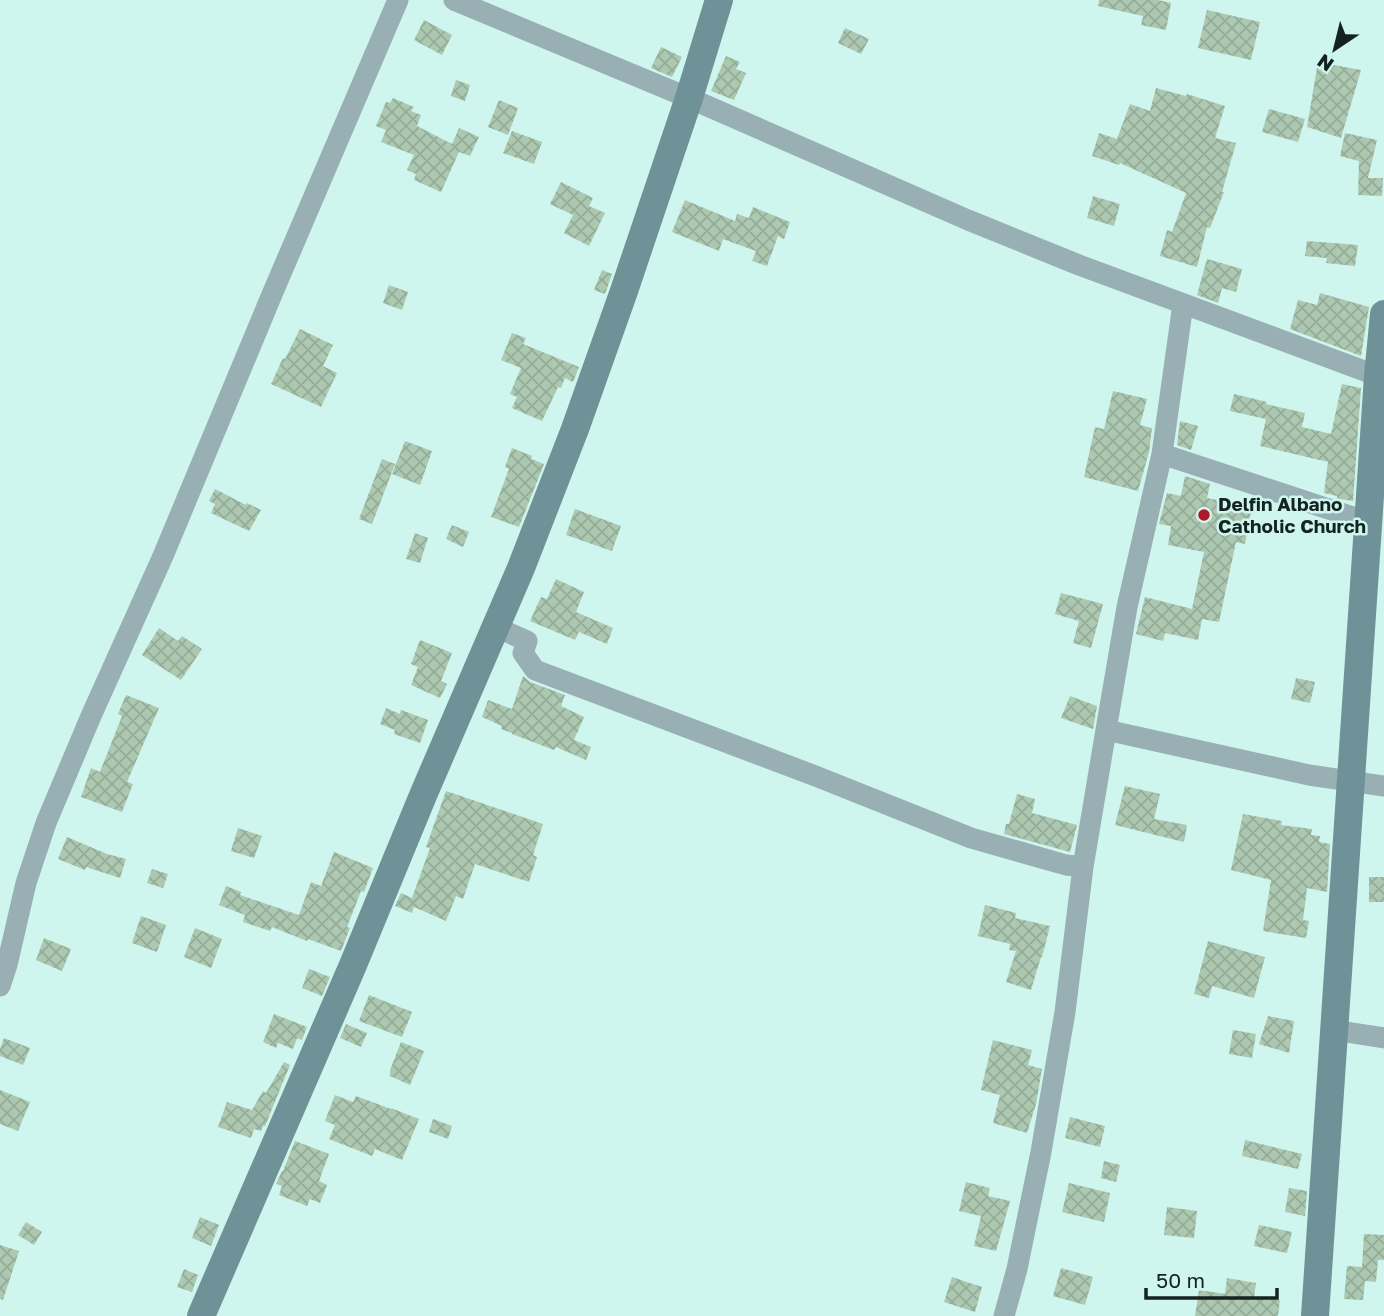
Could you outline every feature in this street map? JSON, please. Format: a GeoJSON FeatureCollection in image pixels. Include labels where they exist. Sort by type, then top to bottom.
{"type":"FeatureCollection","features":[{"type":"Feature","properties":{"kind":"street"},"geometry":{"type":"LineString","coordinates":[[0,985],[26,883],[46,823],[163,556],[398,0]]}},
{"type":"Feature","properties":{"kind":"street"},"geometry":{"type":"LineString","coordinates":[[454,0],[689,98],[968,220],[1079,265],[1378,376]]}},
{"type":"Feature","properties":{"kind":"street"},"geometry":{"type":"LineString","coordinates":[[201,1316],[521,568],[579,416],[689,98],[719,0]]}},
{"type":"Feature","properties":{"kind":"street"},"geometry":{"type":"LineString","coordinates":[[1004,1316],[1033,1196],[1065,1012],[1083,867],[1106,730],[1127,607],[1162,454],[1183,304]]}},
{"type":"Feature","properties":{"kind":"street"},"geometry":{"type":"LineString","coordinates":[[1315,1316],[1368,522],[1379,448],[1378,376],[1384,314]]}},
{"type":"Feature","properties":{"kind":"street"},"geometry":{"type":"LineString","coordinates":[[1162,454],[1368,522]]}},
{"type":"Feature","properties":{"kind":"street"},"geometry":{"type":"LineString","coordinates":[[496,627],[527,641],[523,653],[535,670],[971,838],[1066,865],[1083,867]]}},
{"type":"Feature","properties":{"kind":"street"},"geometry":{"type":"LineString","coordinates":[[1106,730],[1309,775],[1384,786]]}},
{"type":"Feature","properties":{"kind":"street"},"geometry":{"type":"LineString","coordinates":[[1334,1030],[1384,1038]]}},
{"type":"Feature","properties":{"kind":"building"},"geometry":{"type":"Polygon","coordinates":[[[1099,0],[1158,0],[1171,3],[1166,30],[1141,25],[1143,16],[1098,6],[1099,0]]]}},
{"type":"Feature","properties":{"kind":"building"},"geometry":{"type":"Polygon","coordinates":[[[1207,10],[1260,22],[1251,60],[1198,48],[1207,10]]]}},
{"type":"Feature","properties":{"kind":"building"},"geometry":{"type":"Polygon","coordinates":[[[424,20],[452,35],[442,55],[414,40],[424,20]]]}},
{"type":"Feature","properties":{"kind":"building"},"geometry":{"type":"Polygon","coordinates":[[[845,28],[869,39],[861,54],[838,43],[845,28]]]}},
{"type":"Feature","properties":{"kind":"building"},"geometry":{"type":"Polygon","coordinates":[[[661,47],[682,57],[672,77],[651,68],[661,47]]]}},
{"type":"Feature","properties":{"kind":"building"},"geometry":{"type":"Polygon","coordinates":[[[726,56],[740,62],[736,69],[746,73],[734,100],[711,91],[726,56]]]}},
{"type":"Feature","properties":{"kind":"building"},"geometry":{"type":"Polygon","coordinates":[[[1318,62],[1361,70],[1341,138],[1307,127],[1318,62]]]}},
{"type":"Feature","properties":{"kind":"building"},"geometry":{"type":"Polygon","coordinates":[[[456,80],[470,85],[465,101],[451,96],[456,80]]]}},
{"type":"Feature","properties":{"kind":"building"},"geometry":{"type":"Polygon","coordinates":[[[1156,88],[1225,106],[1215,138],[1236,143],[1224,192],[1210,228],[1207,227],[1197,267],[1160,256],[1167,230],[1172,232],[1186,193],[1120,163],[1119,165],[1092,156],[1099,133],[1117,139],[1130,104],[1150,111],[1156,88]]]}},
{"type":"Feature","properties":{"kind":"building"},"geometry":{"type":"Polygon","coordinates":[[[393,98],[414,107],[411,111],[421,115],[417,126],[452,144],[459,128],[479,137],[470,156],[459,152],[441,192],[414,180],[416,174],[407,170],[414,155],[381,142],[386,130],[376,126],[386,102],[390,103],[393,98]]]}},
{"type":"Feature","properties":{"kind":"building"},"geometry":{"type":"Polygon","coordinates":[[[499,100],[518,108],[508,135],[488,127],[499,100]]]}},
{"type":"Feature","properties":{"kind":"building"},"geometry":{"type":"Polygon","coordinates":[[[1269,109],[1305,119],[1298,142],[1262,132],[1269,109]]]}},
{"type":"Feature","properties":{"kind":"building"},"geometry":{"type":"Polygon","coordinates":[[[512,131],[542,142],[534,164],[503,153],[512,131]]]}},
{"type":"Feature","properties":{"kind":"building"},"geometry":{"type":"Polygon","coordinates":[[[1345,133],[1377,140],[1368,178],[1383,178],[1382,196],[1358,195],[1359,161],[1340,156],[1345,133]]]}},
{"type":"Feature","properties":{"kind":"building"},"geometry":{"type":"Polygon","coordinates":[[[561,182],[593,198],[589,206],[605,213],[589,246],[564,233],[573,215],[550,204],[561,182]]]}},
{"type":"Feature","properties":{"kind":"building"},"geometry":{"type":"Polygon","coordinates":[[[1093,196],[1120,204],[1114,226],[1087,218],[1093,196]]]}},
{"type":"Feature","properties":{"kind":"building"},"geometry":{"type":"Polygon","coordinates":[[[685,200],[735,221],[737,214],[749,218],[753,207],[790,222],[784,239],[778,236],[767,266],[752,261],[756,251],[723,239],[719,251],[672,232],[685,200]]]}},
{"type":"Feature","properties":{"kind":"building"},"geometry":{"type":"Polygon","coordinates":[[[1307,241],[1358,245],[1355,266],[1326,263],[1327,258],[1305,256],[1307,241]]]}},
{"type":"Feature","properties":{"kind":"building"},"geometry":{"type":"Polygon","coordinates":[[[1207,259],[1242,269],[1236,292],[1222,288],[1218,303],[1197,295],[1207,259]]]}},
{"type":"Feature","properties":{"kind":"building"},"geometry":{"type":"Polygon","coordinates":[[[602,270],[612,274],[605,294],[594,290],[602,270]]]}},
{"type":"Feature","properties":{"kind":"building"},"geometry":{"type":"Polygon","coordinates":[[[389,285],[408,292],[402,310],[383,303],[389,285]]]}},
{"type":"Feature","properties":{"kind":"building"},"geometry":{"type":"Polygon","coordinates":[[[1320,293],[1369,307],[1361,356],[1290,329],[1298,300],[1317,305],[1320,293]]]}},
{"type":"Feature","properties":{"kind":"building"},"geometry":{"type":"Polygon","coordinates":[[[300,329],[333,345],[323,366],[337,373],[321,407],[271,384],[300,329]]]}},
{"type":"Feature","properties":{"kind":"building"},"geometry":{"type":"Polygon","coordinates":[[[512,333],[526,338],[523,344],[579,367],[573,382],[565,378],[561,388],[558,387],[542,421],[512,408],[517,397],[510,394],[521,368],[501,360],[512,333]]]}},
{"type":"Feature","properties":{"kind":"building"},"geometry":{"type":"Polygon","coordinates":[[[1342,384],[1361,388],[1353,501],[1324,493],[1328,462],[1260,446],[1266,419],[1230,411],[1234,394],[1305,413],[1302,427],[1331,434],[1342,384]]]}},
{"type":"Feature","properties":{"kind":"building"},"geometry":{"type":"Polygon","coordinates":[[[1113,391],[1147,399],[1140,425],[1152,428],[1149,452],[1138,491],[1084,477],[1095,427],[1104,429],[1113,391]]]}},
{"type":"Feature","properties":{"kind":"building"},"geometry":{"type":"Polygon","coordinates":[[[1180,421],[1198,426],[1191,450],[1177,445],[1180,421]]]}},
{"type":"Feature","properties":{"kind":"building"},"geometry":{"type":"Polygon","coordinates":[[[405,441],[432,451],[420,485],[392,474],[405,441]]]}},
{"type":"Feature","properties":{"kind":"building"},"geometry":{"type":"Polygon","coordinates":[[[512,448],[544,464],[519,527],[491,517],[509,469],[505,467],[512,448]]]}},
{"type":"Feature","properties":{"kind":"building"},"geometry":{"type":"Polygon","coordinates":[[[382,459],[395,464],[372,524],[359,519],[382,459]]]}},
{"type":"Feature","properties":{"kind":"building"},"geometry":{"type":"Polygon","coordinates":[[[1185,476],[1210,484],[1207,498],[1252,507],[1245,544],[1236,542],[1219,622],[1202,619],[1198,640],[1165,633],[1163,641],[1136,634],[1145,597],[1192,609],[1204,552],[1168,545],[1171,526],[1159,524],[1167,493],[1181,496],[1185,476]]]}},
{"type":"Feature","properties":{"kind":"building"},"geometry":{"type":"Polygon","coordinates":[[[215,489],[261,510],[249,531],[211,513],[215,504],[209,501],[215,489]]]}},
{"type":"Feature","properties":{"kind":"building"},"geometry":{"type":"Polygon","coordinates":[[[575,509],[621,526],[612,551],[566,535],[575,509]]]}},
{"type":"Feature","properties":{"kind":"building"},"geometry":{"type":"Polygon","coordinates":[[[452,525],[469,532],[463,547],[446,539],[452,525]]]}},
{"type":"Feature","properties":{"kind":"building"},"geometry":{"type":"Polygon","coordinates":[[[415,533],[428,538],[420,563],[406,559],[415,533]]]}},
{"type":"Feature","properties":{"kind":"building"},"geometry":{"type":"Polygon","coordinates":[[[556,579],[584,592],[576,612],[613,628],[607,644],[579,632],[575,640],[530,621],[541,597],[547,599],[556,579]]]}},
{"type":"Feature","properties":{"kind":"building"},"geometry":{"type":"Polygon","coordinates":[[[1061,593],[1103,604],[1091,648],[1073,643],[1079,621],[1055,614],[1061,593]]]}},
{"type":"Feature","properties":{"kind":"building"},"geometry":{"type":"Polygon","coordinates":[[[159,628],[178,641],[182,636],[202,649],[181,680],[142,655],[159,628]]]}},
{"type":"Feature","properties":{"kind":"building"},"geometry":{"type":"Polygon","coordinates":[[[420,640],[452,653],[441,681],[447,684],[440,698],[411,685],[418,667],[411,664],[420,640]]]}},
{"type":"Feature","properties":{"kind":"building"},"geometry":{"type":"Polygon","coordinates":[[[523,676],[530,682],[565,695],[561,706],[584,717],[574,740],[591,747],[586,760],[556,747],[554,750],[512,734],[482,717],[488,700],[512,709],[523,676]]]}},
{"type":"Feature","properties":{"kind":"building"},"geometry":{"type":"Polygon","coordinates":[[[1296,678],[1315,682],[1310,703],[1291,699],[1296,678]]]}},
{"type":"Feature","properties":{"kind":"building"},"geometry":{"type":"Polygon","coordinates":[[[126,695],[159,708],[127,782],[133,784],[122,812],[81,797],[91,768],[100,772],[122,716],[118,714],[126,695]]]}},
{"type":"Feature","properties":{"kind":"building"},"geometry":{"type":"Polygon","coordinates":[[[1070,696],[1097,706],[1093,729],[1061,718],[1070,696]]]}},
{"type":"Feature","properties":{"kind":"building"},"geometry":{"type":"Polygon","coordinates":[[[386,708],[400,714],[401,710],[428,720],[420,743],[394,734],[395,730],[380,724],[386,708]]]}},
{"type":"Feature","properties":{"kind":"building"},"geometry":{"type":"Polygon","coordinates":[[[1125,786],[1160,794],[1154,819],[1187,825],[1184,842],[1115,825],[1125,786]]]}},
{"type":"Feature","properties":{"kind":"building"},"geometry":{"type":"Polygon","coordinates":[[[446,791],[543,824],[533,855],[537,857],[529,882],[475,864],[463,899],[456,896],[446,921],[414,907],[412,913],[395,906],[401,893],[412,898],[430,848],[426,847],[446,791]]]}},
{"type":"Feature","properties":{"kind":"building"},"geometry":{"type":"Polygon","coordinates":[[[1017,794],[1035,799],[1032,813],[1077,825],[1070,852],[1004,834],[1017,794]]]}},
{"type":"Feature","properties":{"kind":"building"},"geometry":{"type":"Polygon","coordinates":[[[1243,814],[1282,821],[1281,825],[1312,829],[1311,835],[1320,836],[1319,842],[1330,844],[1327,892],[1307,888],[1303,920],[1309,921],[1306,938],[1263,931],[1271,880],[1231,870],[1243,814]]]}},
{"type":"Feature","properties":{"kind":"building"},"geometry":{"type":"Polygon","coordinates":[[[238,828],[262,836],[254,858],[231,851],[238,828]]]}},
{"type":"Feature","properties":{"kind":"building"},"geometry":{"type":"Polygon","coordinates":[[[67,837],[126,859],[120,878],[86,867],[85,870],[58,859],[67,837]]]}},
{"type":"Feature","properties":{"kind":"building"},"geometry":{"type":"Polygon","coordinates":[[[334,852],[373,868],[347,927],[350,928],[341,951],[272,927],[270,931],[243,922],[245,915],[219,905],[226,886],[241,892],[240,895],[299,915],[311,882],[321,886],[334,852]]]}},
{"type":"Feature","properties":{"kind":"building"},"geometry":{"type":"Polygon","coordinates":[[[152,869],[168,874],[163,888],[147,883],[152,869]]]}},
{"type":"Feature","properties":{"kind":"building"},"geometry":{"type":"Polygon","coordinates":[[[1369,877],[1384,877],[1384,902],[1369,902],[1369,877]]]}},
{"type":"Feature","properties":{"kind":"building"},"geometry":{"type":"Polygon","coordinates":[[[985,905],[1016,913],[1015,918],[1050,926],[1031,990],[1006,982],[1016,951],[1009,950],[1010,944],[978,936],[985,905]]]}},
{"type":"Feature","properties":{"kind":"building"},"geometry":{"type":"Polygon","coordinates":[[[141,916],[166,925],[157,952],[132,943],[141,916]]]}},
{"type":"Feature","properties":{"kind":"building"},"geometry":{"type":"Polygon","coordinates":[[[195,928],[222,939],[211,968],[184,957],[195,928]]]}},
{"type":"Feature","properties":{"kind":"building"},"geometry":{"type":"Polygon","coordinates":[[[44,938],[71,949],[62,971],[36,960],[44,938]]]}},
{"type":"Feature","properties":{"kind":"building"},"geometry":{"type":"Polygon","coordinates":[[[1208,941],[1265,957],[1254,998],[1212,986],[1209,998],[1194,994],[1208,941]]]}},
{"type":"Feature","properties":{"kind":"building"},"geometry":{"type":"Polygon","coordinates":[[[309,969],[330,977],[322,996],[302,988],[309,969]]]}},
{"type":"Feature","properties":{"kind":"building"},"geometry":{"type":"Polygon","coordinates":[[[369,995],[412,1012],[402,1037],[359,1021],[369,995]]]}},
{"type":"Feature","properties":{"kind":"building"},"geometry":{"type":"Polygon","coordinates":[[[274,1014],[307,1027],[302,1040],[297,1038],[293,1049],[278,1043],[276,1048],[263,1042],[274,1014]]]}},
{"type":"Feature","properties":{"kind":"building"},"geometry":{"type":"Polygon","coordinates":[[[1268,1016],[1294,1021],[1289,1053],[1259,1044],[1268,1016]]]}},
{"type":"Feature","properties":{"kind":"building"},"geometry":{"type":"Polygon","coordinates":[[[346,1024],[367,1033],[361,1047],[340,1038],[346,1024]]]}},
{"type":"Feature","properties":{"kind":"building"},"geometry":{"type":"Polygon","coordinates":[[[1233,1030],[1256,1034],[1252,1058],[1229,1054],[1233,1030]]]}},
{"type":"Feature","properties":{"kind":"building"},"geometry":{"type":"Polygon","coordinates":[[[4,1038],[30,1048],[23,1065],[0,1056],[4,1038]]]}},
{"type":"Feature","properties":{"kind":"building"},"geometry":{"type":"Polygon","coordinates":[[[993,1040],[1032,1050],[1028,1065],[1042,1069],[1036,1104],[1027,1133],[993,1123],[1000,1095],[981,1090],[993,1040]]]}},
{"type":"Feature","properties":{"kind":"building"},"geometry":{"type":"Polygon","coordinates":[[[401,1042],[424,1051],[410,1085],[390,1076],[401,1042]]]}},
{"type":"Feature","properties":{"kind":"building"},"geometry":{"type":"Polygon","coordinates":[[[284,1062],[290,1065],[261,1131],[254,1129],[251,1138],[218,1127],[227,1102],[252,1110],[263,1091],[266,1093],[284,1062]]]}},
{"type":"Feature","properties":{"kind":"building"},"geometry":{"type":"Polygon","coordinates":[[[0,1090],[30,1102],[18,1131],[0,1124],[0,1090]]]}},
{"type":"Feature","properties":{"kind":"building"},"geometry":{"type":"Polygon","coordinates":[[[335,1095],[353,1102],[356,1096],[419,1119],[402,1160],[375,1149],[372,1156],[329,1139],[335,1125],[325,1121],[335,1095]]]}},
{"type":"Feature","properties":{"kind":"building"},"geometry":{"type":"Polygon","coordinates":[[[1070,1117],[1105,1126],[1100,1147],[1065,1138],[1070,1117]]]}},
{"type":"Feature","properties":{"kind":"building"},"geometry":{"type":"Polygon","coordinates":[[[433,1119],[452,1126],[448,1139],[429,1132],[433,1119]]]}},
{"type":"Feature","properties":{"kind":"building"},"geometry":{"type":"Polygon","coordinates":[[[1245,1140],[1302,1154],[1298,1169],[1242,1156],[1245,1140]]]}},
{"type":"Feature","properties":{"kind":"building"},"geometry":{"type":"Polygon","coordinates":[[[295,1141],[329,1154],[319,1181],[327,1185],[320,1203],[310,1199],[307,1206],[279,1195],[282,1186],[276,1184],[295,1141]]]}},
{"type":"Feature","properties":{"kind":"building"},"geometry":{"type":"Polygon","coordinates":[[[1104,1161],[1120,1165],[1116,1182],[1101,1178],[1104,1161]]]}},
{"type":"Feature","properties":{"kind":"building"},"geometry":{"type":"Polygon","coordinates":[[[966,1182],[990,1188],[988,1196],[1010,1201],[996,1251],[974,1246],[981,1216],[959,1211],[966,1182]]]}},
{"type":"Feature","properties":{"kind":"building"},"geometry":{"type":"Polygon","coordinates":[[[1069,1183],[1110,1193],[1104,1222],[1062,1212],[1069,1183]]]}},
{"type":"Feature","properties":{"kind":"building"},"geometry":{"type":"Polygon","coordinates":[[[1289,1188],[1307,1191],[1305,1216],[1285,1212],[1289,1188]]]}},
{"type":"Feature","properties":{"kind":"building"},"geometry":{"type":"Polygon","coordinates":[[[1167,1207],[1197,1211],[1194,1238],[1164,1235],[1167,1207]]]}},
{"type":"Feature","properties":{"kind":"building"},"geometry":{"type":"Polygon","coordinates":[[[200,1217],[219,1225],[211,1246],[192,1238],[200,1217]]]}},
{"type":"Feature","properties":{"kind":"building"},"geometry":{"type":"Polygon","coordinates":[[[26,1222],[42,1232],[34,1245],[18,1235],[26,1222]]]}},
{"type":"Feature","properties":{"kind":"building"},"geometry":{"type":"Polygon","coordinates":[[[1259,1225],[1292,1232],[1287,1253],[1254,1246],[1259,1225]]]}},
{"type":"Feature","properties":{"kind":"building"},"geometry":{"type":"Polygon","coordinates":[[[1364,1234],[1384,1235],[1384,1260],[1378,1260],[1376,1282],[1365,1281],[1363,1300],[1344,1299],[1347,1266],[1362,1267],[1364,1234]]]}},
{"type":"Feature","properties":{"kind":"building"},"geometry":{"type":"Polygon","coordinates":[[[0,1245],[19,1251],[3,1300],[0,1299],[0,1245]]]}},
{"type":"Feature","properties":{"kind":"building"},"geometry":{"type":"Polygon","coordinates":[[[1061,1268],[1093,1277],[1085,1305],[1053,1296],[1061,1268]]]}},
{"type":"Feature","properties":{"kind":"building"},"geometry":{"type":"Polygon","coordinates":[[[184,1269],[198,1275],[192,1292],[177,1287],[184,1269]]]}},
{"type":"Feature","properties":{"kind":"building"},"geometry":{"type":"Polygon","coordinates":[[[952,1277],[982,1287],[975,1312],[944,1302],[952,1277]]]}},
{"type":"Feature","properties":{"kind":"building"},"geometry":{"type":"Polygon","coordinates":[[[1227,1278],[1256,1283],[1254,1297],[1280,1300],[1278,1316],[1195,1316],[1199,1290],[1225,1294],[1227,1278]]]}},
{"type":"Feature","properties":{"kind":"place","name":"Delfin Albano Catholic Church"},"geometry":{"type":"Point","coordinates":[1204,515]}}]}
